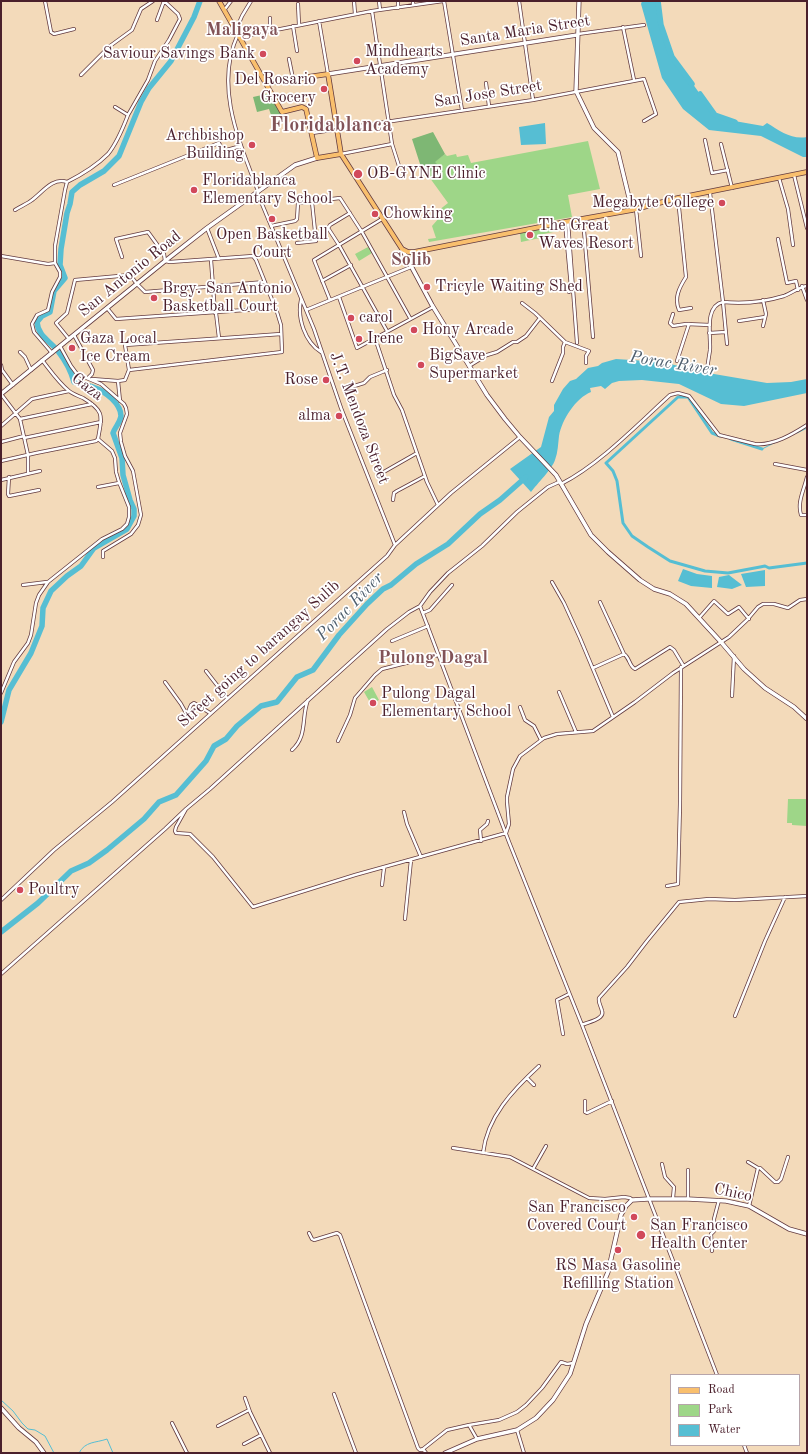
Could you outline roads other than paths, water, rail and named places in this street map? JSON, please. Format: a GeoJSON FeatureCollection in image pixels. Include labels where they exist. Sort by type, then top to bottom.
{"type":"FeatureCollection","features":[{"type":"Feature","properties":{"kind":"main road"},"geometry":{"type":"LineString","coordinates":[[219,1],[282,112],[304,108],[306,110],[317,158],[341,154]]}},
{"type":"Feature","properties":{"kind":"main road"},"geometry":{"type":"LineString","coordinates":[[328,74],[341,154],[402,249],[408,252],[634,209],[678,198],[807,172]]}},
{"type":"Feature","properties":{"kind":"main road","name":"Santa Maria Street"},"geometry":{"type":"LineString","coordinates":[[266,83],[328,74]]}},
{"type":"Feature","properties":{"kind":"street"},"geometry":{"type":"LineString","coordinates":[[45,1],[51,32],[54,34],[74,30]]}},
{"type":"Feature","properties":{"kind":"street"},"geometry":{"type":"LineString","coordinates":[[81,75],[110,46],[132,30],[141,10],[153,1]]}},
{"type":"Feature","properties":{"kind":"street"},"geometry":{"type":"LineString","coordinates":[[15,210],[31,201],[52,184],[62,181],[67,182],[87,170],[108,153],[119,136],[128,115],[148,80],[155,61],[169,40],[180,19],[178,14],[164,1],[157,20]]}},
{"type":"Feature","properties":{"kind":"street"},"geometry":{"type":"LineString","coordinates":[[224,9],[231,1]]}},
{"type":"Feature","properties":{"kind":"street","name":"J.T. Mendoza Street"},"geometry":{"type":"LineString","coordinates":[[250,1],[242,16],[233,44],[229,63],[228,77],[230,111],[257,191],[306,310],[341,408],[395,545]]}},
{"type":"Feature","properties":{"kind":"street"},"geometry":{"type":"LineString","coordinates":[[354,1],[355,15]]}},
{"type":"Feature","properties":{"kind":"street"},"geometry":{"type":"LineString","coordinates":[[378,1],[380,10]]}},
{"type":"Feature","properties":{"kind":"street"},"geometry":{"type":"LineString","coordinates":[[398,1],[398,8]]}},
{"type":"Feature","properties":{"kind":"street"},"geometry":{"type":"LineString","coordinates":[[413,1],[413,6]]}},
{"type":"Feature","properties":{"kind":"street"},"geometry":{"type":"LineString","coordinates":[[237,31],[270,30],[372,11],[413,6],[428,2],[444,1],[462,110]]}},
{"type":"Feature","properties":{"kind":"street"},"geometry":{"type":"LineString","coordinates":[[519,1],[533,100]]}},
{"type":"Feature","properties":{"kind":"street"},"geometry":{"type":"LineString","coordinates":[[580,1],[577,34],[576,91],[594,128],[618,152],[634,209],[641,256]]}},
{"type":"Feature","properties":{"kind":"street"},"geometry":{"type":"LineString","coordinates":[[298,4],[299,25]]}},
{"type":"Feature","properties":{"kind":"street"},"geometry":{"type":"LineString","coordinates":[[372,11],[392,144],[399,166]]}},
{"type":"Feature","properties":{"kind":"street"},"geometry":{"type":"LineString","coordinates":[[270,18],[270,30]]}},
{"type":"Feature","properties":{"kind":"street"},"geometry":{"type":"LineString","coordinates":[[318,21],[328,74]]}},
{"type":"Feature","properties":{"kind":"street","name":"Santa Maria Street"},"geometry":{"type":"LineString","coordinates":[[328,74],[524,44],[577,34],[644,25]]}},
{"type":"Feature","properties":{"kind":"street"},"geometry":{"type":"LineString","coordinates":[[293,26],[297,51]]}},
{"type":"Feature","properties":{"kind":"street"},"geometry":{"type":"LineString","coordinates":[[623,28],[634,80]]}},
{"type":"Feature","properties":{"kind":"street"},"geometry":{"type":"LineString","coordinates":[[289,59],[293,79]]}},
{"type":"Feature","properties":{"kind":"street","name":"San Jose Street"},"geometry":{"type":"LineString","coordinates":[[311,133],[533,100],[644,79],[656,114],[644,121]]}},
{"type":"Feature","properties":{"kind":"street"},"geometry":{"type":"LineString","coordinates":[[486,83],[489,106]]}},
{"type":"Feature","properties":{"kind":"street"},"geometry":{"type":"LineString","coordinates":[[115,107],[128,115]]}},
{"type":"Feature","properties":{"kind":"street"},"geometry":{"type":"LineString","coordinates":[[705,140],[712,173],[728,170]]}},
{"type":"Feature","properties":{"kind":"street"},"geometry":{"type":"LineString","coordinates":[[114,185],[219,143],[223,151],[241,146]]}},
{"type":"Feature","properties":{"kind":"street"},"geometry":{"type":"LineString","coordinates":[[341,154],[392,144]]}},
{"type":"Feature","properties":{"kind":"street"},"geometry":{"type":"LineString","coordinates":[[721,144],[732,188]]}},
{"type":"Feature","properties":{"kind":"street","name":"San Antonio Road"},"geometry":{"type":"LineString","coordinates":[[1,394],[165,260],[207,228],[295,165],[317,158]]}},
{"type":"Feature","properties":{"kind":"street"},"geometry":{"type":"LineString","coordinates":[[794,175],[807,228]]}},
{"type":"Feature","properties":{"kind":"street"},"geometry":{"type":"LineString","coordinates":[[779,178],[788,209],[794,245]]}},
{"type":"Feature","properties":{"kind":"street"},"geometry":{"type":"LineString","coordinates":[[53,352],[34,332],[32,324],[37,315],[47,311],[52,292],[60,277],[60,272],[55,263],[55,246],[67,182]]}},
{"type":"Feature","properties":{"kind":"street"},"geometry":{"type":"LineString","coordinates":[[710,192],[727,344]]}},
{"type":"Feature","properties":{"kind":"street"},"geometry":{"type":"LineString","coordinates":[[271,226],[295,221],[297,219],[298,203],[340,198],[362,232],[410,318]]}},
{"type":"Feature","properties":{"kind":"street"},"geometry":{"type":"LineString","coordinates":[[678,198],[686,277],[679,288],[676,303],[679,310],[691,308]]}},
{"type":"Feature","properties":{"kind":"street"},"geometry":{"type":"LineString","coordinates":[[297,243],[316,242],[312,202]]}},
{"type":"Feature","properties":{"kind":"street"},"geometry":{"type":"LineString","coordinates":[[350,213],[330,225],[328,228],[387,331]]}},
{"type":"Feature","properties":{"kind":"street"},"geometry":{"type":"LineString","coordinates":[[330,300],[314,260],[383,218]]}},
{"type":"Feature","properties":{"kind":"street"},"geometry":{"type":"LineString","coordinates":[[583,218],[593,337]]}},
{"type":"Feature","properties":{"kind":"street"},"geometry":{"type":"LineString","coordinates":[[566,221],[571,287],[569,292]]}},
{"type":"Feature","properties":{"kind":"street"},"geometry":{"type":"LineString","coordinates":[[566,221],[577,343]]}},
{"type":"Feature","properties":{"kind":"street"},"geometry":{"type":"LineString","coordinates":[[207,228],[219,259]]}},
{"type":"Feature","properties":{"kind":"street"},"geometry":{"type":"LineString","coordinates":[[122,257],[116,239],[148,232],[164,254],[165,260],[170,262],[253,256],[255,257],[281,325],[282,352],[129,370]]}},
{"type":"Feature","properties":{"kind":"street"},"geometry":{"type":"LineString","coordinates":[[778,239],[787,283],[796,281],[798,290]]}},
{"type":"Feature","properties":{"kind":"street"},"geometry":{"type":"LineString","coordinates":[[402,249],[433,307],[491,401],[520,438],[554,473],[590,535],[640,580],[654,589],[670,594],[686,604],[744,669],[765,688],[794,707],[807,719]]}},
{"type":"Feature","properties":{"kind":"street"},"geometry":{"type":"LineString","coordinates":[[1,256],[48,264],[55,263]]}},
{"type":"Feature","properties":{"kind":"street"},"geometry":{"type":"LineString","coordinates":[[211,260],[219,338]]}},
{"type":"Feature","properties":{"kind":"street"},"geometry":{"type":"LineString","coordinates":[[322,281],[350,265]]}},
{"type":"Feature","properties":{"kind":"street"},"geometry":{"type":"LineString","coordinates":[[306,310],[411,267]]}},
{"type":"Feature","properties":{"kind":"street"},"geometry":{"type":"LineString","coordinates":[[69,339],[56,323],[67,314],[75,280],[130,275],[145,292],[265,282]]}},
{"type":"Feature","properties":{"kind":"street"},"geometry":{"type":"LineString","coordinates":[[802,286],[807,300]]}},
{"type":"Feature","properties":{"kind":"street"},"geometry":{"type":"LineString","coordinates":[[707,369],[710,350],[709,333],[711,313],[716,305],[723,302],[743,304],[763,300],[781,296],[798,290],[802,286],[807,286]]}},
{"type":"Feature","properties":{"kind":"street"},"geometry":{"type":"LineString","coordinates":[[339,297],[357,348],[410,318],[433,307]]}},
{"type":"Feature","properties":{"kind":"street"},"geometry":{"type":"LineString","coordinates":[[301,300],[299,309],[301,323],[315,349],[321,352]]}},
{"type":"Feature","properties":{"kind":"street"},"geometry":{"type":"LineString","coordinates":[[763,300],[765,310],[763,326]]}},
{"type":"Feature","properties":{"kind":"street"},"geometry":{"type":"LineString","coordinates":[[522,303],[565,342],[589,351],[586,356],[586,363]]}},
{"type":"Feature","properties":{"kind":"street"},"geometry":{"type":"LineString","coordinates":[[107,308],[116,319],[274,308]]}},
{"type":"Feature","properties":{"kind":"street"},"geometry":{"type":"LineString","coordinates":[[673,314],[670,323],[673,326],[689,324],[710,325]]}},
{"type":"Feature","properties":{"kind":"street"},"geometry":{"type":"LineString","coordinates":[[469,366],[487,355],[497,352],[526,336],[540,318]]}},
{"type":"Feature","properties":{"kind":"street"},"geometry":{"type":"LineString","coordinates":[[739,321],[765,318]]}},
{"type":"Feature","properties":{"kind":"street"},"geometry":{"type":"LineString","coordinates":[[677,361],[689,324]]}},
{"type":"Feature","properties":{"kind":"street"},"geometry":{"type":"LineString","coordinates":[[709,333],[726,332]]}},
{"type":"Feature","properties":{"kind":"street"},"geometry":{"type":"LineString","coordinates":[[60,346],[73,369],[80,376],[118,381],[126,379],[129,370],[125,345],[281,334]]}},
{"type":"Feature","properties":{"kind":"street"},"geometry":{"type":"LineString","coordinates":[[74,335],[93,370],[90,378]]}},
{"type":"Feature","properties":{"kind":"street"},"geometry":{"type":"LineString","coordinates":[[375,338],[387,370],[394,395],[402,410],[425,476],[438,505]]}},
{"type":"Feature","properties":{"kind":"street"},"geometry":{"type":"LineString","coordinates":[[552,381],[563,353],[565,342]]}},
{"type":"Feature","properties":{"kind":"street"},"geometry":{"type":"LineString","coordinates":[[20,352],[25,357],[31,370]]}},
{"type":"Feature","properties":{"kind":"street","name":"Gaza"},"geometry":{"type":"LineString","coordinates":[[42,360],[69,391],[92,404],[99,411],[101,422],[98,439]]}},
{"type":"Feature","properties":{"kind":"street"},"geometry":{"type":"LineString","coordinates":[[1,365],[2,370],[12,385]]}},
{"type":"Feature","properties":{"kind":"street"},"geometry":{"type":"LineString","coordinates":[[351,387],[364,383],[370,377],[387,370]]}},
{"type":"Feature","properties":{"kind":"street"},"geometry":{"type":"LineString","coordinates":[[90,378],[107,389],[126,408],[127,414],[120,433],[121,442],[125,456],[133,471],[141,515],[138,525],[131,534],[103,551],[103,557]]}},
{"type":"Feature","properties":{"kind":"street"},"geometry":{"type":"LineString","coordinates":[[118,381],[120,401]]}},
{"type":"Feature","properties":{"kind":"street"},"geometry":{"type":"LineString","coordinates":[[1,426],[35,398],[69,391]]}},
{"type":"Feature","properties":{"kind":"street"},"geometry":{"type":"LineString","coordinates":[[1,394],[20,419],[28,455],[28,473]]}},
{"type":"Feature","properties":{"kind":"street"},"geometry":{"type":"LineString","coordinates":[[1,974],[210,789],[387,629],[409,612],[420,606],[430,592],[448,573],[482,546],[517,512],[548,487],[575,477],[596,461],[670,395],[683,394],[689,396],[719,435],[756,444],[761,445],[779,440],[807,425]]}},
{"type":"Feature","properties":{"kind":"street"},"geometry":{"type":"LineString","coordinates":[[20,419],[92,404]]}},
{"type":"Feature","properties":{"kind":"street"},"geometry":{"type":"LineString","coordinates":[[1,442],[101,422]]}},
{"type":"Feature","properties":{"kind":"street","name":"Street going to barangay Sulib"},"geometry":{"type":"LineString","coordinates":[[1,900],[54,850],[137,779],[387,556],[395,545],[438,505],[520,438]]}},
{"type":"Feature","properties":{"kind":"street"},"geometry":{"type":"LineString","coordinates":[[1,461],[96,441],[98,439],[109,447],[114,454],[119,483],[129,507],[127,524],[122,529],[102,539],[48,582],[39,594],[28,643],[14,662],[1,693]]}},
{"type":"Feature","properties":{"kind":"street"},"geometry":{"type":"LineString","coordinates":[[382,473],[418,453]]}},
{"type":"Feature","properties":{"kind":"street"},"geometry":{"type":"LineString","coordinates":[[775,464],[807,470]]}},
{"type":"Feature","properties":{"kind":"street"},"geometry":{"type":"LineString","coordinates":[[1,480],[40,471]]}},
{"type":"Feature","properties":{"kind":"street"},"geometry":{"type":"LineString","coordinates":[[393,500],[394,493],[397,490],[425,476]]}},
{"type":"Feature","properties":{"kind":"street"},"geometry":{"type":"LineString","coordinates":[[10,478],[9,496],[39,490]]}},
{"type":"Feature","properties":{"kind":"street"},"geometry":{"type":"LineString","coordinates":[[807,478],[802,491],[800,510],[801,515],[807,515]]}},
{"type":"Feature","properties":{"kind":"street"},"geometry":{"type":"LineString","coordinates":[[98,487],[119,483]]}},
{"type":"Feature","properties":{"kind":"street"},"geometry":{"type":"LineString","coordinates":[[24,585],[48,582]]}},
{"type":"Feature","properties":{"kind":"street"},"geometry":{"type":"LineString","coordinates":[[552,582],[564,603],[613,717]]}},
{"type":"Feature","properties":{"kind":"street"},"geometry":{"type":"LineString","coordinates":[[423,613],[430,610],[452,584]]}},
{"type":"Feature","properties":{"kind":"street"},"geometry":{"type":"LineString","coordinates":[[506,833],[509,824],[507,802],[512,769],[520,756],[544,738],[557,734],[593,731],[682,666],[738,630],[758,607],[763,604],[774,604],[788,608],[800,600],[807,599]]}},
{"type":"Feature","properties":{"kind":"street"},"geometry":{"type":"LineString","coordinates":[[699,618],[714,601],[728,614],[739,607],[749,619]]}},
{"type":"Feature","properties":{"kind":"street"},"geometry":{"type":"LineString","coordinates":[[600,602],[624,654],[628,657],[633,668],[635,669],[670,647],[674,650],[682,666],[678,884],[667,886]]}},
{"type":"Feature","properties":{"kind":"street"},"geometry":{"type":"LineString","coordinates":[[420,606],[506,833],[612,1101],[717,1374]]}},
{"type":"Feature","properties":{"kind":"street"},"geometry":{"type":"LineString","coordinates":[[392,641],[428,626]]}},
{"type":"Feature","properties":{"kind":"street"},"geometry":{"type":"LineString","coordinates":[[593,668],[624,654]]}},
{"type":"Feature","properties":{"kind":"street"},"geometry":{"type":"LineString","coordinates":[[338,741],[350,715],[355,698],[382,669],[438,655]]}},
{"type":"Feature","properties":{"kind":"street"},"geometry":{"type":"LineString","coordinates":[[732,696],[734,656]]}},
{"type":"Feature","properties":{"kind":"street"},"geometry":{"type":"LineString","coordinates":[[206,671],[227,698]]}},
{"type":"Feature","properties":{"kind":"street"},"geometry":{"type":"LineString","coordinates":[[165,682],[186,713],[194,703],[211,713]]}},
{"type":"Feature","properties":{"kind":"street"},"geometry":{"type":"LineString","coordinates":[[559,692],[576,732]]}},
{"type":"Feature","properties":{"kind":"street"},"geometry":{"type":"LineString","coordinates":[[292,750],[297,746],[302,737],[304,730],[304,710],[308,700]]}},
{"type":"Feature","properties":{"kind":"street"},"geometry":{"type":"LineString","coordinates":[[520,706],[525,720],[534,726],[541,740]]}},
{"type":"Feature","properties":{"kind":"street"},"geometry":{"type":"LineString","coordinates":[[186,809],[176,827],[176,833],[190,834],[212,857],[253,907],[506,833]]}},
{"type":"Feature","properties":{"kind":"street"},"geometry":{"type":"LineString","coordinates":[[404,812],[407,824],[421,857]]}},
{"type":"Feature","properties":{"kind":"street"},"geometry":{"type":"LineString","coordinates":[[481,841],[480,830],[487,824],[488,821]]}},
{"type":"Feature","properties":{"kind":"street"},"geometry":{"type":"LineString","coordinates":[[405,919],[411,860]]}},
{"type":"Feature","properties":{"kind":"street"},"geometry":{"type":"LineString","coordinates":[[382,885],[384,868]]}},
{"type":"Feature","properties":{"kind":"street"},"geometry":{"type":"LineString","coordinates":[[582,1025],[602,1016],[603,1012],[598,1001],[599,998],[627,967],[679,902],[708,899],[735,900],[807,896]]}},
{"type":"Feature","properties":{"kind":"street"},"geometry":{"type":"LineString","coordinates":[[734,1016],[764,941],[785,897]]}},
{"type":"Feature","properties":{"kind":"street"},"geometry":{"type":"LineString","coordinates":[[563,1034],[557,1000],[569,994]]}},
{"type":"Feature","properties":{"kind":"street"},"geometry":{"type":"LineString","coordinates":[[483,1153],[488,1130],[498,1112],[508,1097],[539,1066]]}},
{"type":"Feature","properties":{"kind":"street"},"geometry":{"type":"LineString","coordinates":[[527,1078],[534,1085]]}},
{"type":"Feature","properties":{"kind":"street"},"geometry":{"type":"LineString","coordinates":[[585,1101],[585,1112],[587,1113],[612,1101]]}},
{"type":"Feature","properties":{"kind":"street"},"geometry":{"type":"LineString","coordinates":[[532,1169],[546,1146]]}},
{"type":"Feature","properties":{"kind":"street"},"geometry":{"type":"LineString","coordinates":[[445,1453],[477,1439],[517,1430],[536,1418],[562,1389],[574,1363],[586,1324],[608,1272],[621,1216],[626,1206],[632,1200],[624,1197],[605,1199],[589,1198],[510,1157],[453,1148]]}},
{"type":"Feature","properties":{"kind":"street"},"geometry":{"type":"LineString","coordinates":[[748,1162],[760,1168],[775,1182],[778,1182],[781,1179],[788,1157]]}},
{"type":"Feature","properties":{"kind":"street"},"geometry":{"type":"LineString","coordinates":[[662,1164],[665,1177],[674,1187],[673,1198]]}},
{"type":"Feature","properties":{"kind":"street"},"geometry":{"type":"LineString","coordinates":[[749,1206],[758,1168]]}},
{"type":"Feature","properties":{"kind":"street"},"geometry":{"type":"LineString","coordinates":[[688,1170],[688,1199]]}},
{"type":"Feature","properties":{"kind":"street","name":"Chico"},"geometry":{"type":"LineString","coordinates":[[632,1200],[648,1198],[719,1200],[749,1206],[789,1229],[807,1234]]}},
{"type":"Feature","properties":{"kind":"street"},"geometry":{"type":"LineString","coordinates":[[712,1251],[711,1234],[714,1231],[714,1219],[719,1200]]}},
{"type":"Feature","properties":{"kind":"street"},"geometry":{"type":"LineString","coordinates":[[308,1233],[312,1240],[337,1233],[340,1235],[418,1448],[420,1450],[423,1449],[426,1453]]}},
{"type":"Feature","properties":{"kind":"street"},"geometry":{"type":"LineString","coordinates":[[423,1449],[447,1430],[499,1420],[517,1412],[542,1388],[561,1362],[567,1364],[574,1363]]}},
{"type":"Feature","properties":{"kind":"street"},"geometry":{"type":"LineString","coordinates":[[334,1394],[356,1453]]}},
{"type":"Feature","properties":{"kind":"street"},"geometry":{"type":"LineString","coordinates":[[245,1398],[249,1410],[270,1453]]}},
{"type":"Feature","properties":{"kind":"street"},"geometry":{"type":"LineString","coordinates":[[1,1408],[19,1428],[36,1442],[44,1453]]}},
{"type":"Feature","properties":{"kind":"street"},"geometry":{"type":"LineString","coordinates":[[218,1426],[249,1410]]}},
{"type":"Feature","properties":{"kind":"street"},"geometry":{"type":"LineString","coordinates":[[172,1423],[187,1453]]}},
{"type":"Feature","properties":{"kind":"street"},"geometry":{"type":"LineString","coordinates":[[469,1425],[477,1439]]}},
{"type":"Feature","properties":{"kind":"street"},"geometry":{"type":"LineString","coordinates":[[517,1430],[524,1453]]}},
{"type":"Feature","properties":{"kind":"street"},"geometry":{"type":"LineString","coordinates":[[244,1444],[261,1435]]}},
{"type":"Feature","properties":{"kind":"water"},"geometry":{"type":"Polygon","coordinates":[[[642,1],[658,1],[657,8],[664,39],[675,64],[690,80],[712,111],[723,119],[763,126],[767,123],[781,132],[791,136],[802,138],[807,137],[807,157],[803,157],[761,136],[709,130],[683,109],[662,78],[641,4],[642,1]]]}},
{"type":"Feature","properties":{"kind":"water"},"geometry":{"type":"Polygon","coordinates":[[[545,123],[546,144],[521,145],[519,127],[545,123]]]}},
{"type":"Feature","properties":{"kind":"water"},"geometry":{"type":"Polygon","coordinates":[[[616,359],[662,362],[708,373],[767,383],[791,382],[807,379],[807,393],[744,406],[721,404],[679,384],[642,380],[619,381],[612,383],[605,389],[601,386],[590,388],[591,392],[580,399],[566,416],[559,436],[555,460],[548,472],[531,492],[510,469],[541,447],[549,417],[554,411],[554,405],[563,389],[570,381],[576,379],[588,368],[616,359]]]}},
{"type":"Feature","properties":{"kind":"water"},"geometry":{"type":"Polygon","coordinates":[[[683,569],[697,574],[712,576],[712,588],[691,586],[678,581],[683,569]]]}},
{"type":"Feature","properties":{"kind":"water"},"geometry":{"type":"Polygon","coordinates":[[[765,570],[765,586],[746,587],[741,574],[765,570]]]}},
{"type":"Feature","properties":{"kind":"water"},"geometry":{"type":"Polygon","coordinates":[[[729,575],[742,585],[732,589],[717,587],[719,577],[729,575]]]}},
{"type":"Feature","properties":{"kind":"waterway"},"geometry":{"type":"LineString","coordinates":[[1,722],[9,690],[31,653],[42,626],[43,608],[51,591],[67,576],[81,566],[94,548],[127,529],[134,516],[134,509],[123,475],[122,458],[113,433],[120,421],[120,411],[112,399],[103,392],[74,382],[63,358],[55,347],[42,335],[37,322],[42,316],[50,312],[54,291],[65,278],[60,265],[61,249],[72,192],[80,185],[104,171],[119,156],[141,102],[149,88],[171,61],[194,17],[200,1]]}},
{"type":"Feature","properties":{"kind":"waterway","name":"Porac River"},"geometry":{"type":"LineString","coordinates":[[658,1],[661,25],[672,57],[692,84]]}},
{"type":"Feature","properties":{"kind":"waterway","name":"Porac River"},"geometry":{"type":"LineString","coordinates":[[700,94],[715,115],[735,122]]}},
{"type":"Feature","properties":{"kind":"waterway"},"geometry":{"type":"LineString","coordinates":[[720,436],[712,433],[688,397],[678,397],[606,463],[613,471],[617,481],[623,523],[632,536],[670,561],[705,571],[728,573],[765,566],[769,568],[807,563]]}},
{"type":"Feature","properties":{"kind":"waterway"},"geometry":{"type":"LineString","coordinates":[[797,433],[807,428]]}},
{"type":"Feature","properties":{"kind":"waterway"},"geometry":{"type":"LineString","coordinates":[[731,439],[762,449]]}},
{"type":"Feature","properties":{"kind":"waterway"},"geometry":{"type":"LineString","coordinates":[[762,449],[776,442]]}},
{"type":"Feature","properties":{"kind":"waterway","name":"Porac River"},"geometry":{"type":"LineString","coordinates":[[1,932],[38,903],[71,871],[89,863],[107,850],[144,819],[159,802],[176,795],[206,761],[214,746],[226,739],[237,726],[261,706],[277,702],[297,677],[313,670],[339,635],[383,589],[391,585],[416,564],[448,544],[480,514],[500,500],[526,477]]}},
{"type":"Feature","properties":{"kind":"waterway"},"geometry":{"type":"LineString","coordinates":[[1,1400],[13,1411],[28,1429],[35,1430],[45,1436],[54,1453]]}},
{"type":"Feature","properties":{"kind":"waterway"},"geometry":{"type":"LineString","coordinates":[[79,1453],[84,1446],[107,1439],[113,1453]]}},
{"type":"Feature","properties":{"kind":"place","name":"Saviour Savings Bank"},"geometry":{"type":"Point","coordinates":[263,54]}},
{"type":"Feature","properties":{"kind":"place","name":"Mindhearts Academy"},"geometry":{"type":"Point","coordinates":[357,61]}},
{"type":"Feature","properties":{"kind":"place","name":"Del Rosario Grocery"},"geometry":{"type":"Point","coordinates":[324,89]}},
{"type":"Feature","properties":{"kind":"place","name":"Archbishop Building"},"geometry":{"type":"Point","coordinates":[252,145]}},
{"type":"Feature","properties":{"kind":"place","name":"OB-GYNE Clinic"},"geometry":{"type":"Point","coordinates":[358,174]}},
{"type":"Feature","properties":{"kind":"place","name":"Floridablanca Elementary School"},"geometry":{"type":"Point","coordinates":[194,190]}},
{"type":"Feature","properties":{"kind":"place","name":"Megabyte College"},"geometry":{"type":"Point","coordinates":[722,203]}},
{"type":"Feature","properties":{"kind":"place","name":"Chowking"},"geometry":{"type":"Point","coordinates":[375,214]}},
{"type":"Feature","properties":{"kind":"place","name":"Open Basketball Court"},"geometry":{"type":"Point","coordinates":[272,219]}},
{"type":"Feature","properties":{"kind":"place","name":"The Great Waves Resort"},"geometry":{"type":"Point","coordinates":[530,235]}},
{"type":"Feature","properties":{"kind":"place","name":"Tricyle Waiting Shed"},"geometry":{"type":"Point","coordinates":[427,287]}},
{"type":"Feature","properties":{"kind":"place","name":"Brgy. San Antonio Basketball Court"},"geometry":{"type":"Point","coordinates":[154,298]}},
{"type":"Feature","properties":{"kind":"place","name":"carol"},"geometry":{"type":"Point","coordinates":[351,318]}},
{"type":"Feature","properties":{"kind":"place","name":"Hony Arcade"},"geometry":{"type":"Point","coordinates":[414,330]}},
{"type":"Feature","properties":{"kind":"place","name":"Irene"},"geometry":{"type":"Point","coordinates":[359,339]}},
{"type":"Feature","properties":{"kind":"place","name":"Gaza Local Ice Cream"},"geometry":{"type":"Point","coordinates":[72,348]}},
{"type":"Feature","properties":{"kind":"place","name":"BigSave Supermarket"},"geometry":{"type":"Point","coordinates":[421,365]}},
{"type":"Feature","properties":{"kind":"place","name":"Rose"},"geometry":{"type":"Point","coordinates":[326,380]}},
{"type":"Feature","properties":{"kind":"place","name":"alma"},"geometry":{"type":"Point","coordinates":[339,416]}},
{"type":"Feature","properties":{"kind":"place","name":"Pulong Dagal Elementary School"},"geometry":{"type":"Point","coordinates":[373,703]}},
{"type":"Feature","properties":{"kind":"place","name":"Poultry"},"geometry":{"type":"Point","coordinates":[20,890]}},
{"type":"Feature","properties":{"kind":"place","name":"San Francisco Covered Court"},"geometry":{"type":"Point","coordinates":[634,1217]}},
{"type":"Feature","properties":{"kind":"place","name":"San Francisco Health Center"},"geometry":{"type":"Point","coordinates":[641,1235]}},
{"type":"Feature","properties":{"kind":"place","name":"RS Masa Gasoline Refilling Station"},"geometry":{"type":"Point","coordinates":[618,1250]}},
{"type":"Feature","properties":{"kind":"district","name":"Maligaya"},"geometry":{"type":"Point","coordinates":[242,30]}},
{"type":"Feature","properties":{"kind":"district","name":"Floridablanca"},"geometry":{"type":"Point","coordinates":[331,126]}},
{"type":"Feature","properties":{"kind":"district","name":"Solib"},"geometry":{"type":"Point","coordinates":[411,260]}},
{"type":"Feature","properties":{"kind":"district","name":"Pulong Dagal"},"geometry":{"type":"Point","coordinates":[433,658]}}]}
